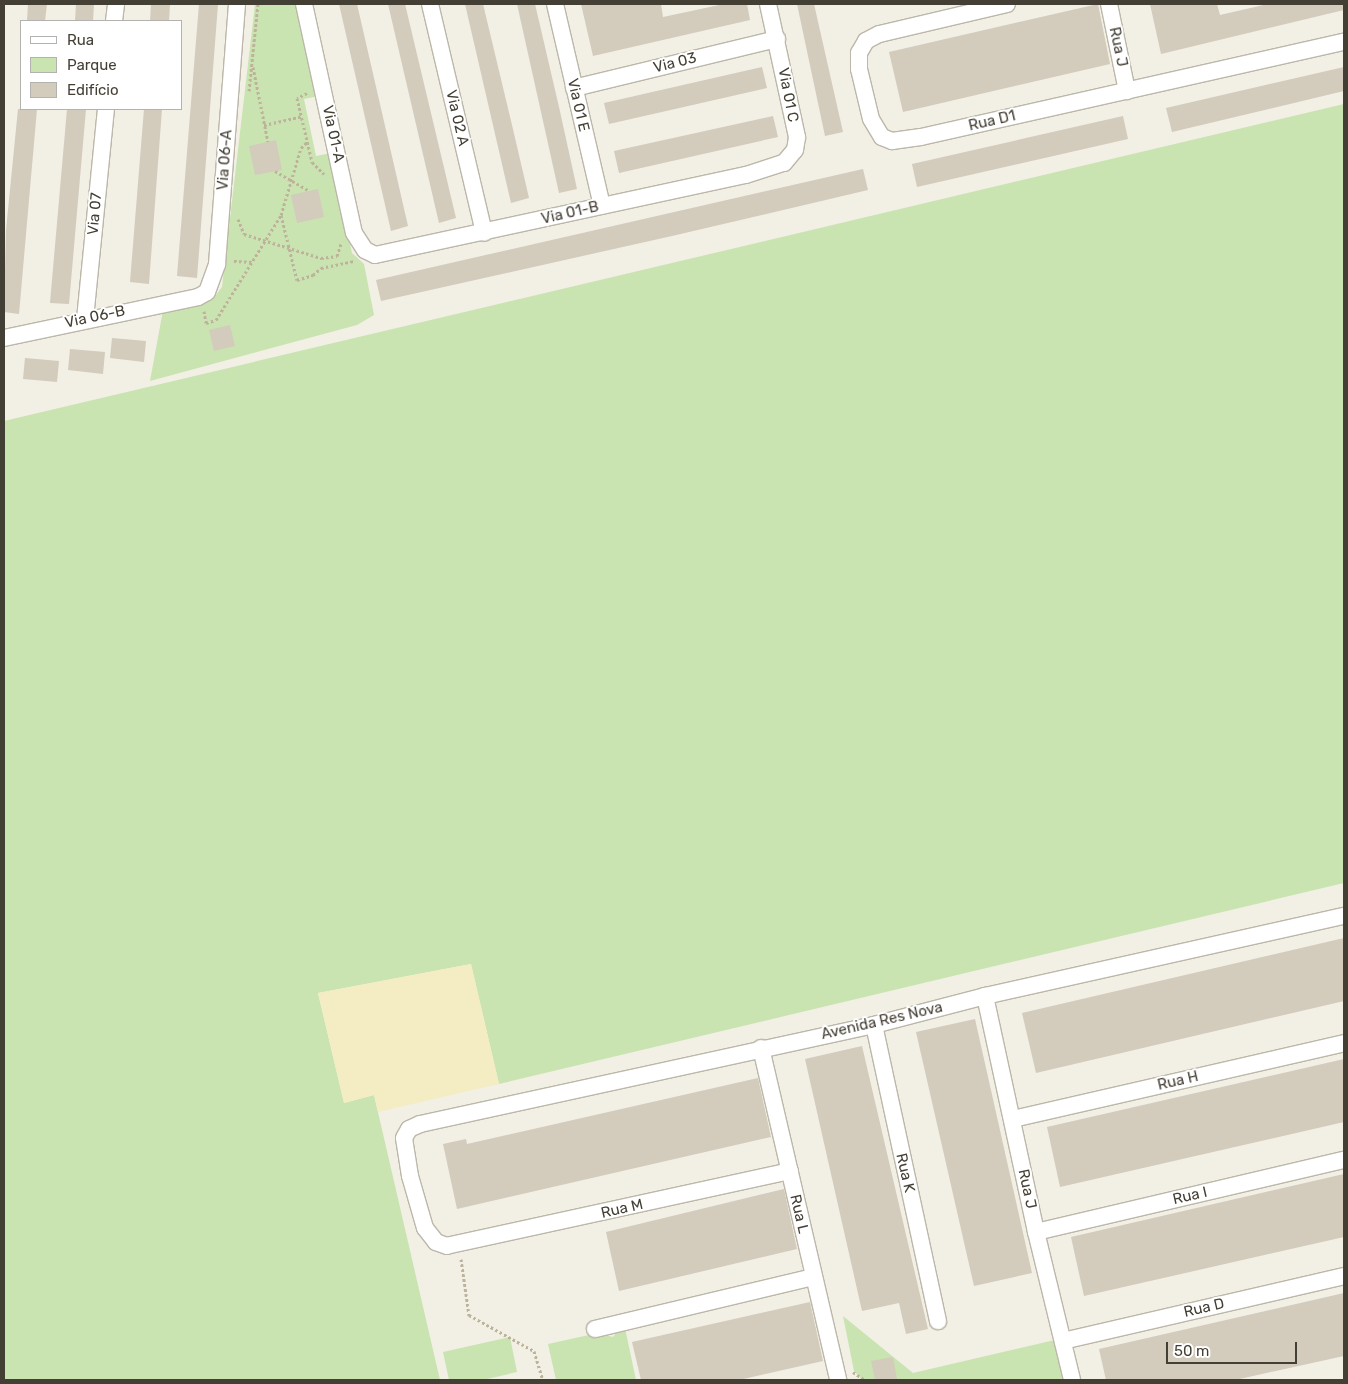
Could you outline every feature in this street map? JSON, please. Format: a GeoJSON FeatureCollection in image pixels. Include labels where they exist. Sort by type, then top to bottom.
{"type":"FeatureCollection","features":[{"type":"Feature","properties":{"kind":"street"},"geometry":{"type":"LineString","coordinates":[[114,20],[116,4]]}},
{"type":"Feature","properties":{"kind":"street","name":"Via 06-A"},"geometry":{"type":"LineString","coordinates":[[188,300],[207,292],[214,280],[236,4]]}},
{"type":"Feature","properties":{"kind":"street","name":"Via 01-A"},"geometry":{"type":"LineString","coordinates":[[304,4],[354,233],[364,250],[376,255]]}},
{"type":"Feature","properties":{"kind":"street","name":"Via 02 A"},"geometry":{"type":"LineString","coordinates":[[430,4],[484,233]]}},
{"type":"Feature","properties":{"kind":"street","name":"Via 01 E"},"geometry":{"type":"LineString","coordinates":[[555,4],[602,206]]}},
{"type":"Feature","properties":{"kind":"street","name":"Via 01 C"},"geometry":{"type":"LineString","coordinates":[[765,170],[788,160],[797,142],[777,39],[768,4]]}},
{"type":"Feature","properties":{"kind":"street","name":"Rua D1"},"geometry":{"type":"LineString","coordinates":[[1007,4],[879,34],[866,41],[859,53],[859,69],[871,119],[882,136],[892,141],[921,137],[1344,42]]}},
{"type":"Feature","properties":{"kind":"street","name":"Rua J"},"geometry":{"type":"LineString","coordinates":[[1109,4],[1127,91]]}},
{"type":"Feature","properties":{"kind":"street","name":"Via 03"},"geometry":{"type":"LineString","coordinates":[[574,88],[777,39]]}},
{"type":"Feature","properties":{"kind":"street","name":"Via 07"},"geometry":{"type":"LineString","coordinates":[[85,319],[106,110]]}},
{"type":"Feature","properties":{"kind":"street","name":"Via 01-B"},"geometry":{"type":"LineString","coordinates":[[376,255],[484,233],[765,170]]}},
{"type":"Feature","properties":{"kind":"street","name":"Via 06-B"},"geometry":{"type":"LineString","coordinates":[[4,338],[85,319],[188,300]]}},
{"type":"Feature","properties":{"kind":"street","name":"Avenida Res Nova"},"geometry":{"type":"LineString","coordinates":[[457,1245],[436,1242],[421,1216],[404,1145],[406,1133],[420,1124],[761,1048],[874,1025],[985,996],[1344,916]]}},
{"type":"Feature","properties":{"kind":"street","name":"Rua J"},"geometry":{"type":"LineString","coordinates":[[985,996],[1036,1232],[1072,1380]]}},
{"type":"Feature","properties":{"kind":"street","name":"Rua K"},"geometry":{"type":"LineString","coordinates":[[874,1025],[938,1321]]}},
{"type":"Feature","properties":{"kind":"street","name":"Rua H"},"geometry":{"type":"LineString","coordinates":[[1012,1119],[1344,1043]]}},
{"type":"Feature","properties":{"kind":"street","name":"Rua L"},"geometry":{"type":"LineString","coordinates":[[761,1048],[838,1380]]}},
{"type":"Feature","properties":{"kind":"street","name":"Rua I"},"geometry":{"type":"LineString","coordinates":[[1036,1232],[1344,1160]]}},
{"type":"Feature","properties":{"kind":"street","name":"Rua M"},"geometry":{"type":"LineString","coordinates":[[457,1245],[790,1172]]}},
{"type":"Feature","properties":{"kind":"street","name":"Rua D"},"geometry":{"type":"LineString","coordinates":[[1064,1341],[1344,1276]]}},
{"type":"Feature","properties":{"kind":"street"},"geometry":{"type":"LineString","coordinates":[[595,1329],[814,1278]]}},
{"type":"Feature","properties":{"kind":"path"},"geometry":{"type":"LineString","coordinates":[[252,62],[268,142]]}},
{"type":"Feature","properties":{"kind":"path"},"geometry":{"type":"LineString","coordinates":[[307,84],[309,92],[297,98],[312,162],[331,181]]}},
{"type":"Feature","properties":{"kind":"path"},"geometry":{"type":"LineString","coordinates":[[264,126],[302,116]]}},
{"type":"Feature","properties":{"kind":"path"},"geometry":{"type":"LineString","coordinates":[[213,306],[204,309],[206,323],[216,320],[281,215],[300,148],[308,141]]}},
{"type":"Feature","properties":{"kind":"path"},"geometry":{"type":"LineString","coordinates":[[275,171],[290,183],[309,192]]}},
{"type":"Feature","properties":{"kind":"path"},"geometry":{"type":"LineString","coordinates":[[281,215],[297,280],[313,276],[321,268],[376,255]]}},
{"type":"Feature","properties":{"kind":"path"},"geometry":{"type":"LineString","coordinates":[[244,234],[289,249],[332,258],[337,256],[342,237]]}},
{"type":"Feature","properties":{"kind":"path"},"geometry":{"type":"LineString","coordinates":[[228,261],[252,262]]}},
{"type":"Feature","properties":{"kind":"path"},"geometry":{"type":"LineString","coordinates":[[457,1245],[468,1313],[534,1351],[543,1380]]}},
{"type":"Feature","properties":{"kind":"green space"},"geometry":{"type":"Polygon","coordinates":[[[255,4],[298,4],[319,96],[304,99],[316,156],[331,153],[352,253],[364,264],[374,315],[357,325],[150,381],[163,310],[212,300],[222,287],[255,4]]]}},
{"type":"Feature","properties":{"kind":"green space"},"geometry":{"type":"Polygon","coordinates":[[[1344,104],[1344,883],[499,1084],[471,964],[318,993],[344,1103],[374,1095],[440,1380],[4,1380],[4,421],[1344,104]]]}},
{"type":"Feature","properties":{"kind":"green space"},"geometry":{"type":"Polygon","coordinates":[[[843,1316],[913,1373],[1059,1339],[1069,1380],[862,1380],[854,1371],[843,1316]]]}},
{"type":"Feature","properties":{"kind":"green space"},"geometry":{"type":"Polygon","coordinates":[[[625,1328],[636,1380],[556,1380],[548,1344],[598,1333],[613,1337],[618,1330],[625,1328]]]}},
{"type":"Feature","properties":{"kind":"green space"},"geometry":{"type":"Polygon","coordinates":[[[510,1337],[517,1372],[483,1380],[449,1380],[443,1352],[510,1337]]]}},
{"type":"Feature","properties":{"kind":"sand"},"geometry":{"type":"Polygon","coordinates":[[[471,964],[499,1084],[378,1112],[374,1095],[344,1103],[318,993],[471,964]]]}},
{"type":"Feature","properties":{"kind":"building"},"geometry":{"type":"Polygon","coordinates":[[[28,4],[47,4],[45,20],[27,20],[28,4]]]}},
{"type":"Feature","properties":{"kind":"building"},"geometry":{"type":"Polygon","coordinates":[[[76,4],[94,4],[93,20],[75,20],[76,4]]]}},
{"type":"Feature","properties":{"kind":"building"},"geometry":{"type":"Polygon","coordinates":[[[151,4],[170,4],[169,20],[150,20],[151,4]]]}},
{"type":"Feature","properties":{"kind":"building"},"geometry":{"type":"Polygon","coordinates":[[[199,4],[218,4],[197,278],[177,276],[199,4]]]}},
{"type":"Feature","properties":{"kind":"building"},"geometry":{"type":"Polygon","coordinates":[[[339,4],[357,4],[408,226],[391,231],[339,4]]]}},
{"type":"Feature","properties":{"kind":"building"},"geometry":{"type":"Polygon","coordinates":[[[388,4],[405,4],[456,218],[439,223],[388,4]]]}},
{"type":"Feature","properties":{"kind":"building"},"geometry":{"type":"Polygon","coordinates":[[[465,4],[483,4],[529,198],[511,203],[465,4]]]}},
{"type":"Feature","properties":{"kind":"building"},"geometry":{"type":"Polygon","coordinates":[[[517,4],[535,4],[577,189],[559,193],[517,4]]]}},
{"type":"Feature","properties":{"kind":"building"},"geometry":{"type":"Polygon","coordinates":[[[581,4],[661,4],[663,17],[724,4],[747,4],[750,20],[593,56],[581,4]]]}},
{"type":"Feature","properties":{"kind":"building"},"geometry":{"type":"Polygon","coordinates":[[[797,4],[814,4],[843,132],[825,136],[797,4]]]}},
{"type":"Feature","properties":{"kind":"building"},"geometry":{"type":"Polygon","coordinates":[[[1098,4],[1110,64],[903,112],[889,52],[1098,4]]]}},
{"type":"Feature","properties":{"kind":"building"},"geometry":{"type":"Polygon","coordinates":[[[1150,4],[1217,4],[1220,15],[1268,4],[1344,4],[1344,10],[1161,54],[1150,4]]]}},
{"type":"Feature","properties":{"kind":"building"},"geometry":{"type":"Polygon","coordinates":[[[762,67],[767,88],[609,124],[604,103],[762,67]]]}},
{"type":"Feature","properties":{"kind":"building"},"geometry":{"type":"Polygon","coordinates":[[[1344,67],[1344,91],[1172,132],[1166,108],[1344,67]]]}},
{"type":"Feature","properties":{"kind":"building"},"geometry":{"type":"Polygon","coordinates":[[[18,109],[37,110],[19,314],[4,312],[6,230],[18,109]]]}},
{"type":"Feature","properties":{"kind":"building"},"geometry":{"type":"Polygon","coordinates":[[[67,110],[86,110],[69,304],[50,303],[67,110]]]}},
{"type":"Feature","properties":{"kind":"building"},"geometry":{"type":"Polygon","coordinates":[[[144,110],[162,110],[149,284],[130,282],[144,110]]]}},
{"type":"Feature","properties":{"kind":"building"},"geometry":{"type":"Polygon","coordinates":[[[773,116],[778,137],[619,173],[614,151],[773,116]]]}},
{"type":"Feature","properties":{"kind":"building"},"geometry":{"type":"Polygon","coordinates":[[[1123,116],[1128,139],[917,187],[912,164],[1123,116]]]}},
{"type":"Feature","properties":{"kind":"building"},"geometry":{"type":"Polygon","coordinates":[[[276,140],[282,170],[255,175],[249,146],[276,140]]]}},
{"type":"Feature","properties":{"kind":"building"},"geometry":{"type":"Polygon","coordinates":[[[863,169],[868,190],[381,301],[376,280],[863,169]]]}},
{"type":"Feature","properties":{"kind":"building"},"geometry":{"type":"Polygon","coordinates":[[[318,189],[324,217],[297,223],[291,195],[318,189]]]}},
{"type":"Feature","properties":{"kind":"building"},"geometry":{"type":"Polygon","coordinates":[[[230,325],[235,346],[214,351],[209,330],[230,325]]]}},
{"type":"Feature","properties":{"kind":"building"},"geometry":{"type":"Polygon","coordinates":[[[112,338],[146,341],[144,362],[110,358],[112,338]]]}},
{"type":"Feature","properties":{"kind":"building"},"geometry":{"type":"Polygon","coordinates":[[[70,349],[105,352],[103,374],[68,370],[70,349]]]}},
{"type":"Feature","properties":{"kind":"building"},"geometry":{"type":"Polygon","coordinates":[[[25,358],[59,361],[57,382],[23,379],[25,358]]]}},
{"type":"Feature","properties":{"kind":"building"},"geometry":{"type":"Polygon","coordinates":[[[1344,938],[1344,1001],[1036,1073],[1022,1013],[1344,938]]]}},
{"type":"Feature","properties":{"kind":"building"},"geometry":{"type":"Polygon","coordinates":[[[975,1019],[1032,1273],[974,1286],[916,1032],[975,1019]]]}},
{"type":"Feature","properties":{"kind":"building"},"geometry":{"type":"Polygon","coordinates":[[[862,1046],[928,1329],[906,1334],[899,1303],[862,1311],[805,1059],[862,1046]]]}},
{"type":"Feature","properties":{"kind":"building"},"geometry":{"type":"Polygon","coordinates":[[[1344,1059],[1344,1122],[1060,1187],[1047,1127],[1344,1059]]]}},
{"type":"Feature","properties":{"kind":"building"},"geometry":{"type":"Polygon","coordinates":[[[758,1078],[771,1137],[457,1209],[443,1144],[466,1139],[467,1144],[758,1078]]]}},
{"type":"Feature","properties":{"kind":"building"},"geometry":{"type":"Polygon","coordinates":[[[1344,1174],[1344,1237],[1084,1296],[1071,1237],[1344,1174]]]}},
{"type":"Feature","properties":{"kind":"building"},"geometry":{"type":"Polygon","coordinates":[[[784,1189],[797,1249],[619,1291],[606,1232],[784,1189]]]}},
{"type":"Feature","properties":{"kind":"building"},"geometry":{"type":"Polygon","coordinates":[[[1344,1293],[1344,1356],[1235,1380],[1106,1380],[1099,1349],[1344,1293]]]}},
{"type":"Feature","properties":{"kind":"building"},"geometry":{"type":"Polygon","coordinates":[[[810,1302],[823,1361],[739,1380],[641,1380],[632,1342],[810,1302]]]}},
{"type":"Feature","properties":{"kind":"building"},"geometry":{"type":"Polygon","coordinates":[[[893,1357],[897,1379],[875,1380],[871,1361],[893,1357]]]}}]}
